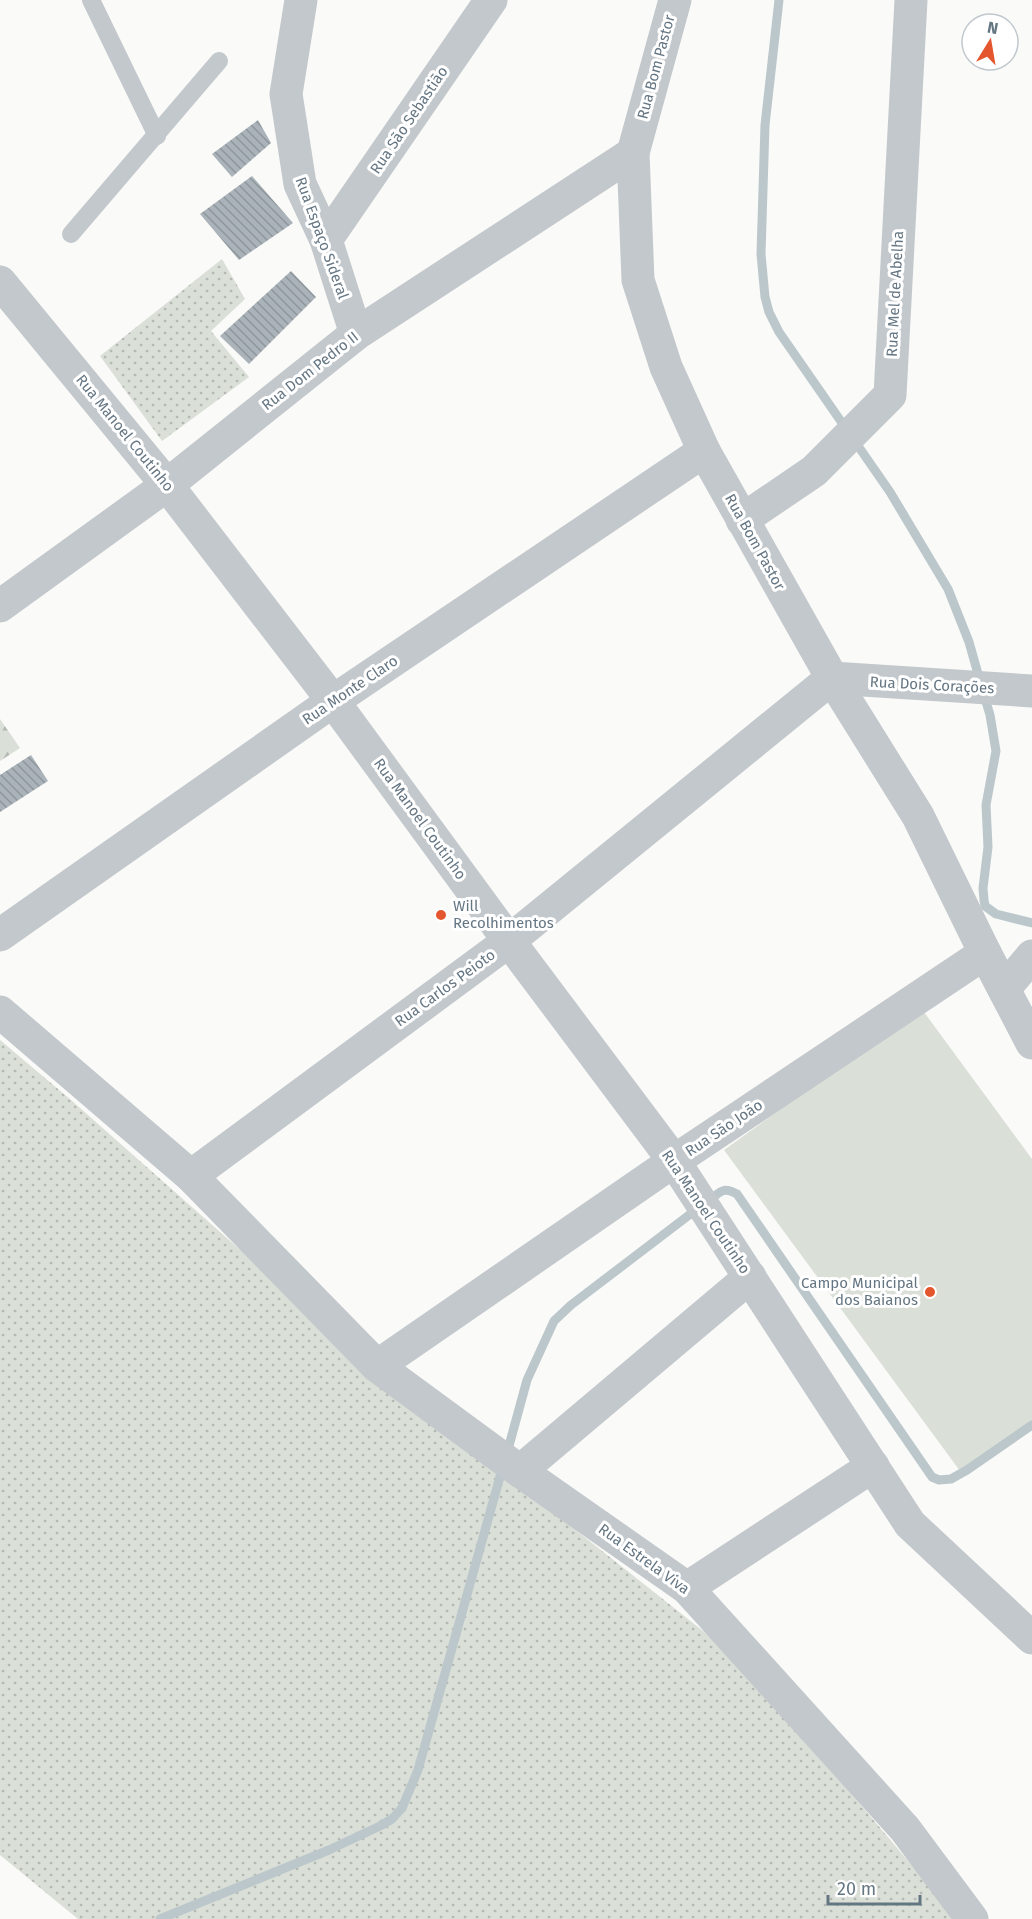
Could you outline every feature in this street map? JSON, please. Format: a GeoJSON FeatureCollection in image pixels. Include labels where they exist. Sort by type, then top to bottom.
{"type":"FeatureCollection","features":[{"type":"Feature","properties":{"kind":"street","name":"Rua Espaço Sideral"},"geometry":{"type":"LineString","coordinates":[[301,0],[286,94],[300,184],[326,240],[356,334]]}},
{"type":"Feature","properties":{"kind":"street","name":"Rua São Sebastião"},"geometry":{"type":"LineString","coordinates":[[326,240],[491,0]]}},
{"type":"Feature","properties":{"kind":"street","name":"Rua Bom Pastor"},"geometry":{"type":"LineString","coordinates":[[675,0],[633,153],[638,280],[666,367],[704,451],[742,520],[832,678],[918,816],[1032,1043]]}},
{"type":"Feature","properties":{"kind":"street","name":"Rua Mel de Abelha"},"geometry":{"type":"LineString","coordinates":[[742,520],[814,471],[890,394],[911,0]]}},
{"type":"Feature","properties":{"kind":"street","name":"Rua Dom Pedro II"},"geometry":{"type":"LineString","coordinates":[[0,606],[167,485],[356,334],[633,153]]}},
{"type":"Feature","properties":{"kind":"street","name":"Rua Manoel Coutinho"},"geometry":{"type":"LineString","coordinates":[[0,282],[167,485],[333,701],[674,1161],[910,1524],[1032,1638]]}},
{"type":"Feature","properties":{"kind":"street","name":"Rua Monte Claro"},"geometry":{"type":"LineString","coordinates":[[0,935],[333,701],[704,451]]}},
{"type":"Feature","properties":{"kind":"street","name":"Rua Dois Corações"},"geometry":{"type":"LineString","coordinates":[[832,678],[1032,691]]}},
{"type":"Feature","properties":{"kind":"street","name":"Rua Carlos Peioto"},"geometry":{"type":"LineString","coordinates":[[190,1176],[509,941],[832,678]]}},
{"type":"Feature","properties":{"kind":"street","name":"Rua São João"},"geometry":{"type":"LineString","coordinates":[[377,1366],[674,1161],[985,953]]}},
{"type":"Feature","properties":{"kind":"street"},"geometry":{"type":"LineString","coordinates":[[1004,989],[1032,956]]}},
{"type":"Feature","properties":{"kind":"street","name":"Rua Estrela Viva"},"geometry":{"type":"LineString","coordinates":[[0,1012],[190,1176],[377,1366],[520,1471],[687,1588],[905,1829],[972,1919]]}},
{"type":"Feature","properties":{"kind":"street"},"geometry":{"type":"LineString","coordinates":[[520,1471],[750,1277]]}},
{"type":"Feature","properties":{"kind":"street"},"geometry":{"type":"LineString","coordinates":[[687,1588],[873,1466]]}},
{"type":"Feature","properties":{"kind":"lane"},"geometry":{"type":"LineString","coordinates":[[91,0],[156,136]]}},
{"type":"Feature","properties":{"kind":"lane"},"geometry":{"type":"LineString","coordinates":[[71,234],[219,61]]}},
{"type":"Feature","properties":{"kind":"green space"},"geometry":{"type":"Polygon","coordinates":[[[222,259],[245,299],[211,331],[249,377],[162,441],[100,356],[222,259]]]}},
{"type":"Feature","properties":{"kind":"green space"},"geometry":{"type":"Polygon","coordinates":[[[0,719],[20,748],[0,761],[0,719]]]}},
{"type":"Feature","properties":{"kind":"green space","name":"Campo Municipal dos Baianos"},"geometry":{"type":"Polygon","coordinates":[[[921,1008],[1032,1159],[1032,1426],[963,1475],[724,1150],[921,1008]]]}},
{"type":"Feature","properties":{"kind":"green space"},"geometry":{"type":"Polygon","coordinates":[[[0,1040],[395,1387],[736,1657],[957,1919],[78,1919],[0,1855],[0,1040]]]}},
{"type":"Feature","properties":{"kind":"building"},"geometry":{"type":"Polygon","coordinates":[[[258,120],[271,143],[232,177],[212,154],[258,120]]]}},
{"type":"Feature","properties":{"kind":"building"},"geometry":{"type":"Polygon","coordinates":[[[252,176],[293,223],[239,260],[200,214],[252,176]]]}},
{"type":"Feature","properties":{"kind":"building"},"geometry":{"type":"Polygon","coordinates":[[[291,271],[316,297],[249,364],[220,336],[291,271]]]}},
{"type":"Feature","properties":{"kind":"building"},"geometry":{"type":"Polygon","coordinates":[[[31,755],[48,781],[0,812],[0,775],[31,755]]]}},
{"type":"Feature","properties":{"kind":"waterway"},"geometry":{"type":"LineString","coordinates":[[779,0],[765,125],[761,254],[765,297],[769,312],[779,332],[890,492],[948,589],[969,642],[980,681]]}},
{"type":"Feature","properties":{"kind":"waterway"},"geometry":{"type":"LineString","coordinates":[[984,695],[996,751],[986,805],[988,847],[983,888],[985,906],[996,914],[1032,923]]}},
{"type":"Feature","properties":{"kind":"waterway"},"geometry":{"type":"LineString","coordinates":[[708,1201],[725,1190],[737,1194],[932,1477],[939,1480],[951,1479],[1032,1425]]}},
{"type":"Feature","properties":{"kind":"waterway"},"geometry":{"type":"LineString","coordinates":[[507,1453],[527,1380],[554,1321],[571,1305],[697,1209]]}},
{"type":"Feature","properties":{"kind":"waterway"},"geometry":{"type":"LineString","coordinates":[[160,1919],[329,1850],[380,1826],[392,1819],[402,1808],[418,1770],[503,1466]]}},
{"type":"Feature","properties":{"kind":"place","name":"Will Recolhimentos"},"geometry":{"type":"Point","coordinates":[441,915]}},
{"type":"Feature","properties":{"kind":"place","name":"Campo Municipal dos Baianos"},"geometry":{"type":"Point","coordinates":[930,1292]}}]}
